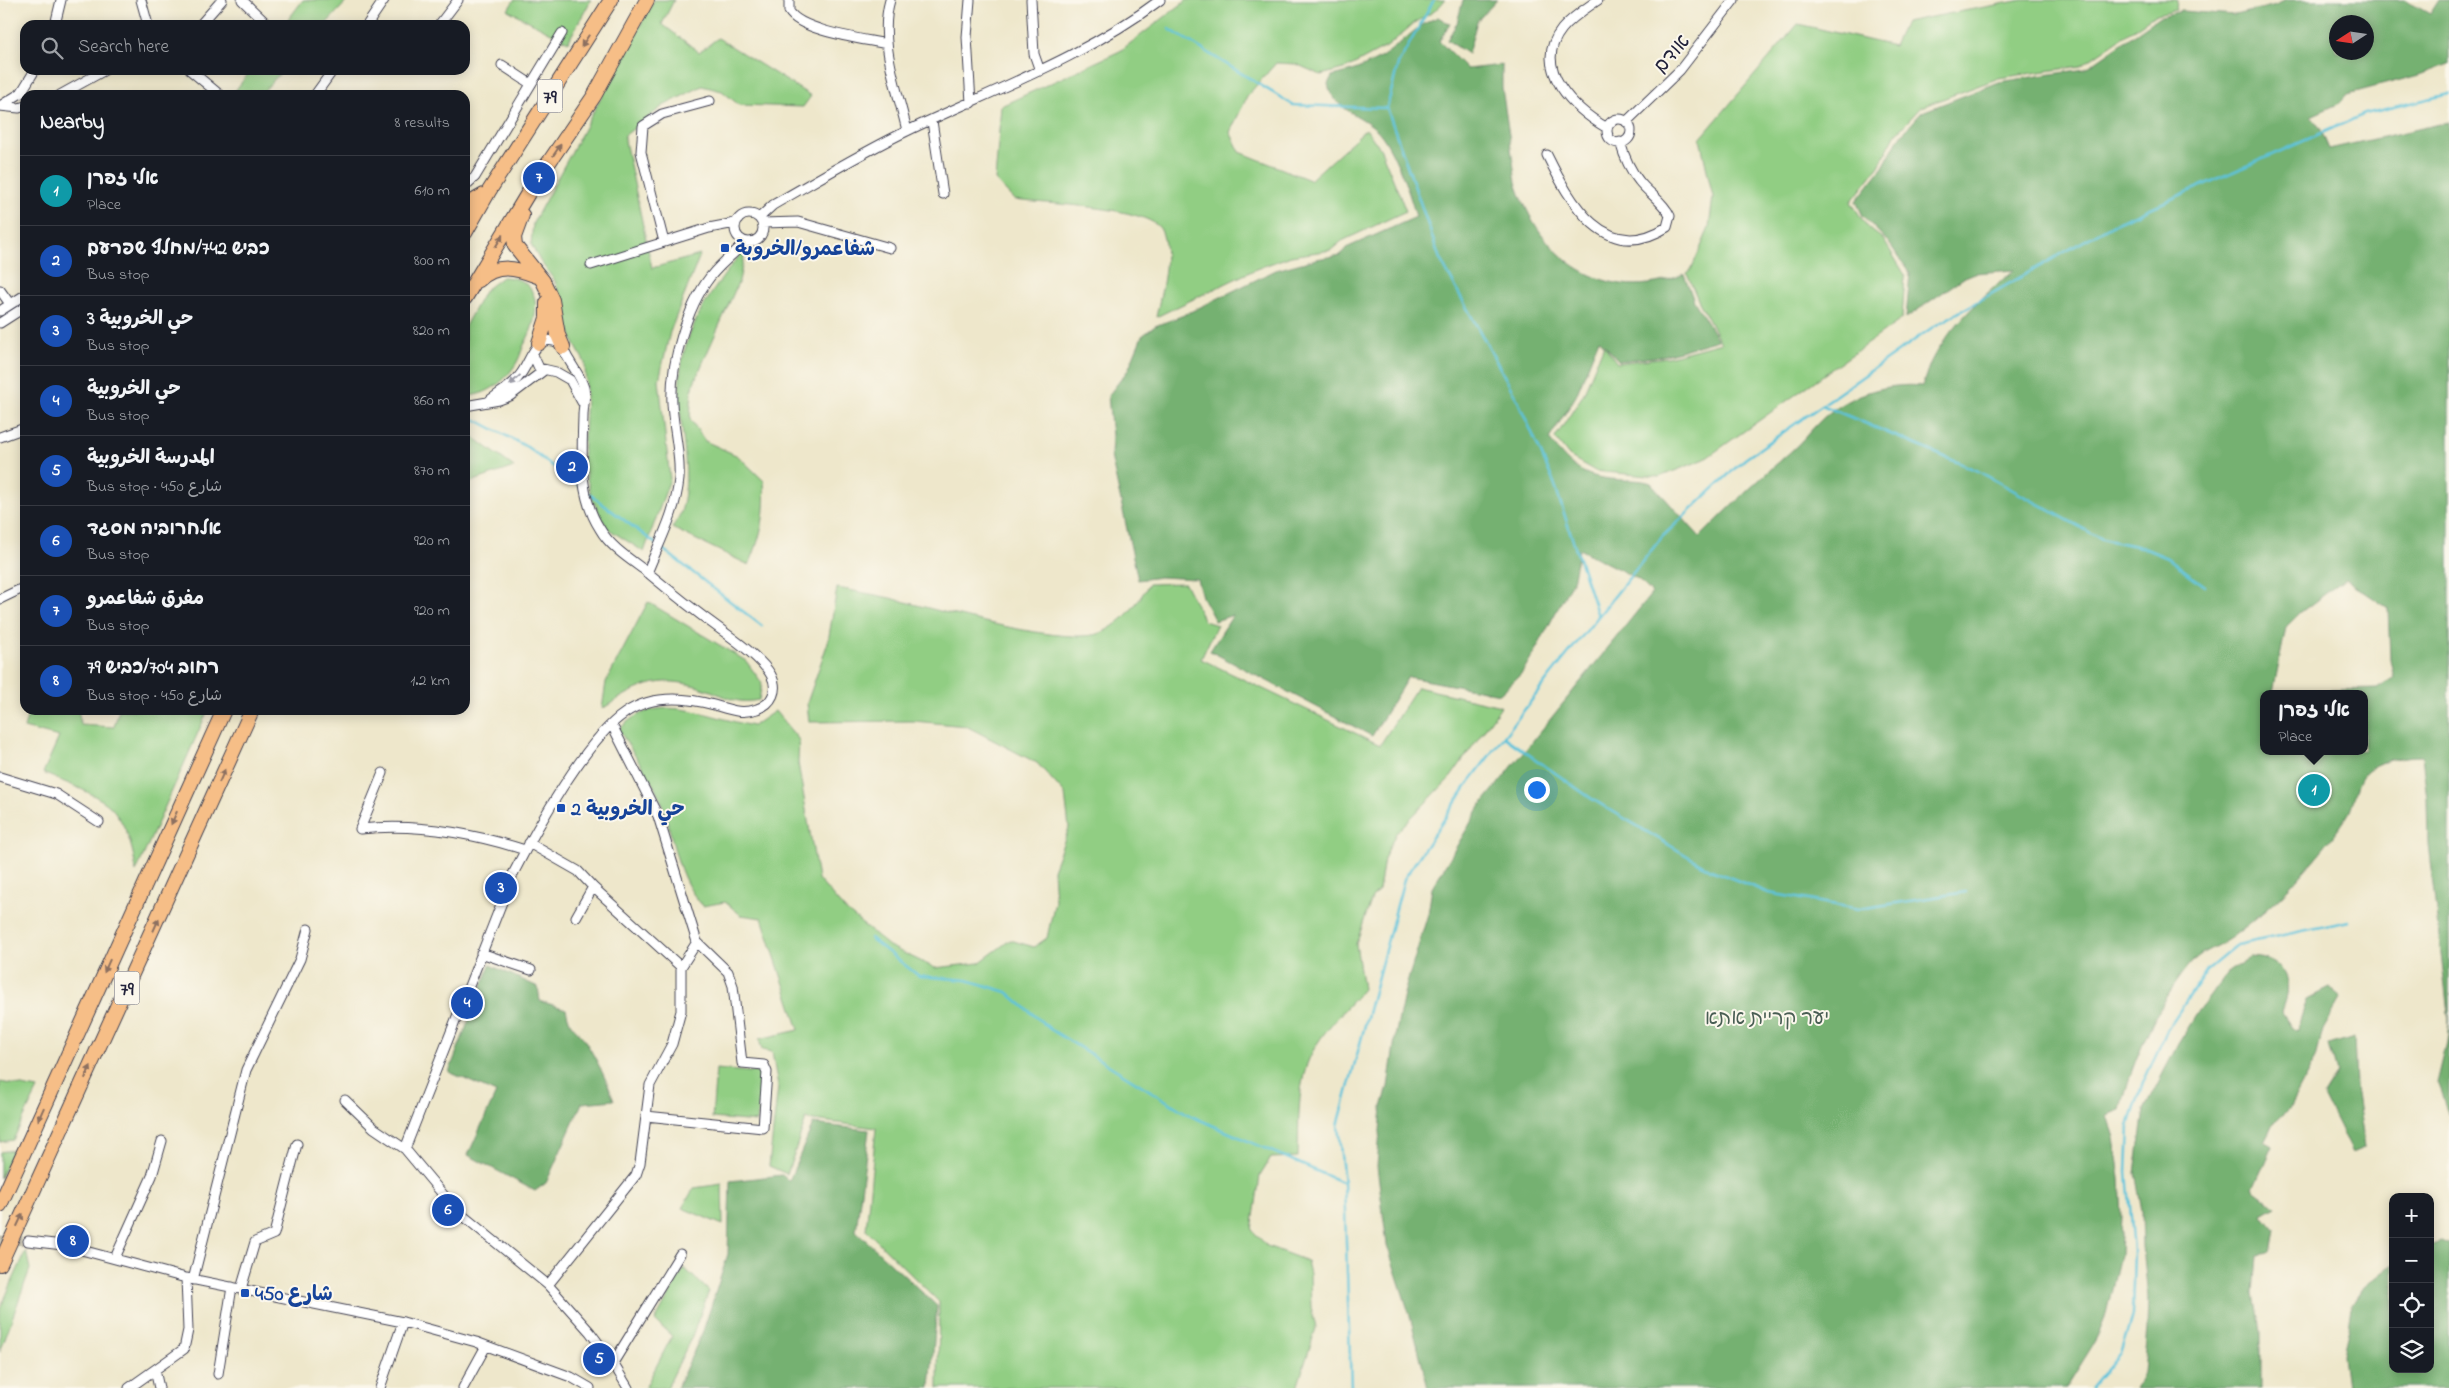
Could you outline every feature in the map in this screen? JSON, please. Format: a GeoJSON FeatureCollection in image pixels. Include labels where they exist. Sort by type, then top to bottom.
{"type":"FeatureCollection","features":[{"type":"Feature","properties":{"kind":"highway","name":"79"},"geometry":{"type":"LineString","coordinates":[[470,224],[489,191],[611,0]]}},
{"type":"Feature","properties":{"kind":"highway","name":"79"},"geometry":{"type":"LineString","coordinates":[[470,290],[530,190],[594,96],[647,0]]}},
{"type":"Feature","properties":{"kind":"highway"},"geometry":{"type":"LineString","coordinates":[[530,190],[514,237],[515,246],[538,276],[548,293],[555,308],[556,330],[564,350]]}},
{"type":"Feature","properties":{"kind":"highway"},"geometry":{"type":"LineString","coordinates":[[470,204],[489,191]]}},
{"type":"Feature","properties":{"kind":"highway"},"geometry":{"type":"LineString","coordinates":[[470,292],[484,275],[498,269],[517,269],[538,276]]}},
{"type":"Feature","properties":{"kind":"highway"},"geometry":{"type":"LineString","coordinates":[[536,349],[547,318],[548,293]]}},
{"type":"Feature","properties":{"kind":"highway","name":"79"},"geometry":{"type":"LineString","coordinates":[[0,1205],[222,715]]}},
{"type":"Feature","properties":{"kind":"highway","name":"79"},"geometry":{"type":"LineString","coordinates":[[0,1264],[250,715]]}},
{"type":"Feature","properties":{"kind":"street"},"geometry":{"type":"LineString","coordinates":[[56,20],[61,0]]}},
{"type":"Feature","properties":{"kind":"street"},"geometry":{"type":"LineString","coordinates":[[141,0],[147,20]]}},
{"type":"Feature","properties":{"kind":"street"},"geometry":{"type":"LineString","coordinates":[[204,20],[222,0]]}},
{"type":"Feature","properties":{"kind":"street"},"geometry":{"type":"LineString","coordinates":[[242,0],[263,20]]}},
{"type":"Feature","properties":{"kind":"street"},"geometry":{"type":"LineString","coordinates":[[372,20],[384,0]]}},
{"type":"Feature","properties":{"kind":"street"},"geometry":{"type":"LineString","coordinates":[[443,20],[458,0]]}},
{"type":"Feature","properties":{"kind":"street"},"geometry":{"type":"LineString","coordinates":[[789,0],[789,11],[798,21],[832,32],[886,44]]}},
{"type":"Feature","properties":{"kind":"street"},"geometry":{"type":"LineString","coordinates":[[890,0],[886,44],[907,131]]}},
{"type":"Feature","properties":{"kind":"street"},"geometry":{"type":"LineString","coordinates":[[970,0],[967,37],[971,103]]}},
{"type":"Feature","properties":{"kind":"street"},"geometry":{"type":"LineString","coordinates":[[1031,0],[1034,54],[1040,72]]}},
{"type":"Feature","properties":{"kind":"street"},"geometry":{"type":"LineString","coordinates":[[647,573],[670,517],[679,478],[672,402],[673,378],[685,327],[710,277],[746,242],[754,241],[761,235],[761,220],[774,205],[907,131],[1040,72],[1099,39],[1160,0]]}},
{"type":"Feature","properties":{"kind":"street"},"geometry":{"type":"LineString","coordinates":[[1598,0],[1572,19],[1561,30],[1556,40],[1553,62],[1555,76],[1569,99],[1579,110],[1608,128]]}},
{"type":"Feature","properties":{"kind":"street","name":"אודם"},"geometry":{"type":"LineString","coordinates":[[1626,122],[1680,70],[1734,0]]}},
{"type":"Feature","properties":{"kind":"street"},"geometry":{"type":"LineString","coordinates":[[470,182],[475,177],[562,33]]}},
{"type":"Feature","properties":{"kind":"street"},"geometry":{"type":"LineString","coordinates":[[502,65],[531,84]]}},
{"type":"Feature","properties":{"kind":"street"},"geometry":{"type":"LineString","coordinates":[[23,90],[32,75]]}},
{"type":"Feature","properties":{"kind":"street"},"geometry":{"type":"LineString","coordinates":[[71,90],[96,75]]}},
{"type":"Feature","properties":{"kind":"street"},"geometry":{"type":"LineString","coordinates":[[196,75],[214,90]]}},
{"type":"Feature","properties":{"kind":"street"},"geometry":{"type":"LineString","coordinates":[[319,90],[330,75]]}},
{"type":"Feature","properties":{"kind":"street"},"geometry":{"type":"LineString","coordinates":[[0,106],[20,94]]}},
{"type":"Feature","properties":{"kind":"street"},"geometry":{"type":"LineString","coordinates":[[664,242],[641,152],[643,126],[662,114],[710,101]]}},
{"type":"Feature","properties":{"kind":"street"},"geometry":{"type":"LineString","coordinates":[[0,106],[20,108]]}},
{"type":"Feature","properties":{"kind":"street"},"geometry":{"type":"LineString","coordinates":[[1615,120],[1626,122],[1630,133],[1626,140],[1620,142],[1609,138],[1608,128],[1615,120]]}},
{"type":"Feature","properties":{"kind":"street"},"geometry":{"type":"LineString","coordinates":[[932,121],[943,194]]}},
{"type":"Feature","properties":{"kind":"street"},"geometry":{"type":"LineString","coordinates":[[1547,155],[1574,206],[1598,229],[1624,239],[1638,240],[1667,228],[1670,216],[1661,202],[1638,181],[1627,162],[1620,142]]}},
{"type":"Feature","properties":{"kind":"street"},"geometry":{"type":"LineString","coordinates":[[591,265],[664,242],[735,223],[746,214],[761,220],[798,222],[890,248]]}},
{"type":"Feature","properties":{"kind":"street"},"geometry":{"type":"LineString","coordinates":[[735,223],[738,237],[746,242]]}},
{"type":"Feature","properties":{"kind":"street"},"geometry":{"type":"LineString","coordinates":[[0,290],[10,304]]}},
{"type":"Feature","properties":{"kind":"street"},"geometry":{"type":"LineString","coordinates":[[0,311],[20,298]]}},
{"type":"Feature","properties":{"kind":"street"},"geometry":{"type":"LineString","coordinates":[[0,323],[20,310]]}},
{"type":"Feature","properties":{"kind":"street"},"geometry":{"type":"LineString","coordinates":[[405,1149],[513,874],[527,846],[580,762],[612,725],[624,714],[641,704],[691,699],[742,712],[762,708],[773,697],[775,686],[771,674],[739,643],[628,559],[601,532],[592,515],[583,486],[584,398],[582,383],[564,350],[554,340],[548,340],[536,349],[520,375],[490,400]]}},
{"type":"Feature","properties":{"kind":"street"},"geometry":{"type":"LineString","coordinates":[[536,349],[535,365],[543,371],[556,372],[570,380],[583,406]]}},
{"type":"Feature","properties":{"kind":"street"},"geometry":{"type":"LineString","coordinates":[[556,372],[564,362],[564,350]]}},
{"type":"Feature","properties":{"kind":"street"},"geometry":{"type":"LineString","coordinates":[[470,405],[499,400],[510,396],[543,371]]}},
{"type":"Feature","properties":{"kind":"street"},"geometry":{"type":"LineString","coordinates":[[0,437],[20,430]]}},
{"type":"Feature","properties":{"kind":"street"},"geometry":{"type":"LineString","coordinates":[[0,598],[20,589]]}},
{"type":"Feature","properties":{"kind":"street"},"geometry":{"type":"LineString","coordinates":[[612,725],[645,786],[658,816],[697,942],[728,972],[734,986],[742,1063],[764,1065],[767,1072],[763,1128],[646,1116]]}},
{"type":"Feature","properties":{"kind":"street"},"geometry":{"type":"LineString","coordinates":[[383,774],[360,829],[405,827],[452,832],[527,846],[578,871],[593,887],[682,967]]}},
{"type":"Feature","properties":{"kind":"street"},"geometry":{"type":"LineString","coordinates":[[0,777],[56,794],[99,822]]}},
{"type":"Feature","properties":{"kind":"street"},"geometry":{"type":"LineString","coordinates":[[576,917],[593,887]]}},
{"type":"Feature","properties":{"kind":"street"},"geometry":{"type":"LineString","coordinates":[[128,1388],[184,1349],[188,1330],[190,1279],[246,1070],[300,959],[308,929]]}},
{"type":"Feature","properties":{"kind":"street"},"geometry":{"type":"LineString","coordinates":[[548,1285],[636,1175],[640,1163],[650,1085],[672,1044],[680,1011],[682,967],[697,942]]}},
{"type":"Feature","properties":{"kind":"street"},"geometry":{"type":"LineString","coordinates":[[481,953],[531,970]]}},
{"type":"Feature","properties":{"kind":"street"},"geometry":{"type":"LineString","coordinates":[[345,1100],[374,1128],[405,1149],[456,1210],[548,1285],[590,1332],[614,1363],[622,1384]]}},
{"type":"Feature","properties":{"kind":"street"},"geometry":{"type":"LineString","coordinates":[[115,1258],[152,1176],[162,1141]]}},
{"type":"Feature","properties":{"kind":"street"},"geometry":{"type":"LineString","coordinates":[[218,1374],[237,1288],[255,1242],[274,1234],[297,1144]]}},
{"type":"Feature","properties":{"kind":"street"},"geometry":{"type":"LineString","coordinates":[[28,1241],[63,1245],[190,1279],[403,1322],[486,1346],[571,1377],[590,1388]]}},
{"type":"Feature","properties":{"kind":"street"},"geometry":{"type":"LineString","coordinates":[[614,1363],[680,1254]]}},
{"type":"Feature","properties":{"kind":"street"},"geometry":{"type":"LineString","coordinates":[[380,1388],[403,1322]]}},
{"type":"Feature","properties":{"kind":"street"},"geometry":{"type":"LineString","coordinates":[[463,1388],[486,1346]]}},
{"type":"Feature","properties":{"kind":"street"},"geometry":{"type":"LineString","coordinates":[[154,1370],[159,1388]]}},
{"type":"Feature","properties":{"kind":"green space"},"geometry":{"type":"Polygon","coordinates":[[[303,0],[347,1],[330,20],[288,20],[303,0]]]}},
{"type":"Feature","properties":{"kind":"green space"},"geometry":{"type":"Polygon","coordinates":[[[514,0],[591,0],[568,42],[508,10],[514,0]]]}},
{"type":"Feature","properties":{"kind":"green space"},"geometry":{"type":"Polygon","coordinates":[[[654,0],[674,0],[662,24],[699,52],[718,38],[811,96],[803,107],[739,105],[722,91],[702,86],[663,106],[624,136],[652,268],[700,255],[670,332],[659,380],[670,479],[644,552],[607,528],[592,499],[583,462],[586,394],[585,363],[573,341],[555,281],[540,261],[531,244],[533,223],[654,0]]]}},
{"type":"Feature","properties":{"kind":"green space"},"geometry":{"type":"Polygon","coordinates":[[[1187,0],[1445,0],[1436,10],[1413,24],[1388,46],[1347,68],[1321,75],[1296,64],[1276,63],[1248,95],[1230,132],[1240,152],[1310,180],[1366,129],[1381,150],[1406,211],[1342,241],[1331,250],[1291,256],[1256,269],[1156,317],[1166,261],[1166,250],[1161,230],[1152,222],[1117,211],[1014,200],[995,180],[1001,106],[1120,51],[1187,0]]]}},
{"type":"Feature","properties":{"kind":"green space"},"geometry":{"type":"Polygon","coordinates":[[[1463,0],[1497,0],[1477,21],[1468,54],[1447,40],[1457,23],[1463,0]]]}},
{"type":"Feature","properties":{"kind":"green space"},"geometry":{"type":"Polygon","coordinates":[[[2022,0],[2177,0],[2176,10],[2156,14],[2081,66],[1999,78],[1921,107],[1895,135],[1879,166],[1851,202],[1868,228],[1883,239],[1905,275],[1902,319],[1705,459],[1659,477],[1595,471],[1569,456],[1555,438],[1583,395],[1604,345],[1617,363],[1668,357],[1721,343],[1698,300],[1687,273],[1691,270],[1709,228],[1713,197],[1700,139],[1798,24],[1894,46],[1905,22],[2022,0]]]}},
{"type":"Feature","properties":{"kind":"green space","name":"יער קריית אתא"},"geometry":{"type":"Polygon","coordinates":[[[2286,0],[2405,0],[2430,14],[2439,0],[2449,0],[2449,64],[2419,75],[2348,94],[2340,103],[2311,116],[2320,128],[2329,149],[2449,122],[2449,1021],[2428,844],[2427,799],[2422,756],[2396,759],[2383,762],[2371,768],[2362,776],[2350,811],[2345,819],[2313,861],[2276,901],[2232,937],[2193,961],[2169,993],[2148,1031],[2132,1071],[2121,1110],[2107,1115],[2114,1138],[2120,1178],[2122,1217],[2120,1255],[2105,1318],[2096,1340],[2066,1388],[1428,1388],[1410,1316],[1387,1245],[1377,1166],[1382,1107],[1388,1087],[1396,1032],[1405,990],[1428,914],[1432,888],[1481,805],[1652,593],[1638,579],[1579,549],[1574,578],[1539,644],[1522,673],[1500,694],[1408,677],[1372,736],[1210,651],[1233,615],[1215,621],[1202,597],[1197,579],[1160,577],[1138,580],[1111,456],[1112,436],[1108,396],[1128,370],[1142,336],[1155,326],[1184,315],[1276,270],[1316,259],[1341,255],[1346,248],[1416,217],[1410,196],[1389,146],[1376,129],[1336,100],[1328,84],[1332,76],[1355,70],[1377,60],[1419,28],[1438,17],[1450,24],[1439,41],[1467,69],[1502,65],[1502,88],[1516,182],[1527,209],[1541,233],[1559,253],[1580,269],[1603,280],[1628,285],[1656,283],[1684,274],[1694,301],[1718,340],[1662,356],[1619,361],[1599,339],[1576,396],[1549,439],[1573,466],[1589,475],[1651,483],[1700,537],[1797,446],[1828,413],[1853,398],[1866,393],[1894,386],[1922,386],[1929,365],[1944,341],[1981,299],[2014,270],[1975,273],[1965,277],[1906,318],[1910,273],[1889,243],[1863,216],[1856,201],[1883,167],[1898,139],[1922,112],[1999,82],[2085,69],[2161,16],[2182,11],[2235,15],[2276,5],[2286,0]],[[2345,579],[2301,612],[2286,627],[2273,690],[2260,690],[2260,755],[2368,755],[2368,690],[2342,690],[2377,689],[2394,678],[2390,659],[2388,608],[2345,579]]]}},
{"type":"Feature","properties":{"kind":"green space"},"geometry":{"type":"Polygon","coordinates":[[[247,75],[278,75],[265,90],[236,90],[247,75]]]}},
{"type":"Feature","properties":{"kind":"green space"},"geometry":{"type":"Polygon","coordinates":[[[746,247],[739,281],[692,387],[690,419],[705,441],[738,456],[764,481],[762,524],[749,565],[672,528],[681,512],[685,496],[685,462],[679,394],[682,359],[694,324],[702,308],[746,247]]]}},
{"type":"Feature","properties":{"kind":"green space"},"geometry":{"type":"Polygon","coordinates":[[[502,277],[515,279],[525,283],[531,290],[535,298],[536,308],[531,330],[513,369],[495,386],[481,393],[470,395],[470,317],[485,290],[502,277]]]}},
{"type":"Feature","properties":{"kind":"green space"},"geometry":{"type":"Polygon","coordinates":[[[470,435],[514,467],[470,482],[470,435]]]}},
{"type":"Feature","properties":{"kind":"green space"},"geometry":{"type":"Polygon","coordinates":[[[1185,583],[1204,621],[1217,625],[1201,659],[1380,745],[1417,687],[1501,706],[1451,777],[1396,833],[1384,859],[1379,890],[1372,898],[1356,944],[1363,989],[1324,1034],[1307,1064],[1300,1098],[1298,1157],[1271,1158],[1260,1176],[1252,1230],[1267,1246],[1307,1261],[1310,1274],[1311,1307],[1316,1328],[1297,1388],[938,1388],[939,1302],[866,1230],[876,1128],[806,1119],[787,1174],[769,1166],[778,1087],[772,1052],[762,1050],[759,1039],[799,1030],[762,918],[741,915],[725,902],[703,906],[694,895],[681,871],[659,795],[619,730],[633,718],[649,711],[665,708],[700,712],[753,726],[775,711],[799,740],[798,763],[818,879],[844,909],[889,946],[935,968],[979,963],[1010,940],[1034,947],[1047,938],[1055,901],[1053,870],[1069,828],[1065,794],[1037,763],[966,726],[914,721],[809,722],[807,703],[828,642],[837,588],[890,598],[999,625],[1061,635],[1085,636],[1103,632],[1118,623],[1135,605],[1149,584],[1185,583]]]}},
{"type":"Feature","properties":{"kind":"green space"},"geometry":{"type":"Polygon","coordinates":[[[648,602],[746,661],[762,683],[759,700],[740,701],[694,686],[666,682],[642,687],[602,709],[606,682],[648,602]]]}},
{"type":"Feature","properties":{"kind":"green space"},"geometry":{"type":"Polygon","coordinates":[[[28,715],[79,715],[81,725],[114,727],[118,715],[206,715],[136,872],[127,833],[117,814],[103,801],[89,793],[43,773],[59,737],[24,728],[28,715]]]}},
{"type":"Feature","properties":{"kind":"green space"},"geometry":{"type":"Polygon","coordinates":[[[2250,957],[2262,958],[2272,962],[2284,974],[2287,982],[2287,991],[2282,1012],[2292,1027],[2297,1030],[2307,999],[2329,988],[2341,998],[2323,1030],[2316,1057],[2289,1109],[2273,1124],[2265,1142],[2272,1146],[2253,1189],[2276,1206],[2262,1214],[2274,1229],[2270,1253],[2258,1255],[2255,1293],[2261,1331],[2261,1388],[2135,1388],[2143,1372],[2147,1330],[2148,1298],[2142,1212],[2135,1172],[2144,1110],[2178,1044],[2198,1012],[2228,972],[2250,957]]]}},
{"type":"Feature","properties":{"kind":"green space"},"geometry":{"type":"Polygon","coordinates":[[[490,965],[538,987],[540,1001],[566,1009],[571,1024],[584,1039],[597,1061],[614,1100],[582,1103],[546,1183],[535,1191],[468,1155],[496,1093],[449,1072],[490,965]]]}},
{"type":"Feature","properties":{"kind":"green space"},"geometry":{"type":"Polygon","coordinates":[[[2449,1021],[2449,1115],[2437,1083],[2447,1042],[2449,1021]]]}},
{"type":"Feature","properties":{"kind":"green space"},"geometry":{"type":"Polygon","coordinates":[[[2354,1037],[2356,1086],[2365,1148],[2352,1153],[2323,1095],[2337,1073],[2329,1045],[2354,1037]]]}},
{"type":"Feature","properties":{"kind":"green space"},"geometry":{"type":"Polygon","coordinates":[[[716,1069],[762,1073],[757,1122],[712,1118],[716,1069]]]}},
{"type":"Feature","properties":{"kind":"green space"},"geometry":{"type":"Polygon","coordinates":[[[0,1082],[38,1089],[13,1140],[0,1142],[0,1082]]]}},
{"type":"Feature","properties":{"kind":"green space"},"geometry":{"type":"Polygon","coordinates":[[[813,1124],[869,1130],[856,1231],[937,1306],[930,1388],[677,1388],[703,1331],[728,1254],[730,1181],[782,1175],[789,1181],[813,1124]]]}},
{"type":"Feature","properties":{"kind":"green space"},"geometry":{"type":"Polygon","coordinates":[[[13,1150],[0,1178],[0,1152],[13,1150]]]}},
{"type":"Feature","properties":{"kind":"green space"},"geometry":{"type":"Polygon","coordinates":[[[722,1184],[723,1225],[682,1208],[694,1188],[722,1184]]]}},
{"type":"Feature","properties":{"kind":"green space"},"geometry":{"type":"Polygon","coordinates":[[[2442,1241],[2449,1244],[2449,1388],[2347,1388],[2343,1354],[2352,1305],[2364,1287],[2389,1267],[2389,1373],[2434,1373],[2434,1244],[2442,1241]]]}},
{"type":"Feature","properties":{"kind":"green space"},"geometry":{"type":"Polygon","coordinates":[[[26,1251],[30,1269],[0,1352],[0,1309],[26,1251]]]}},
{"type":"Feature","properties":{"kind":"green space"},"geometry":{"type":"Polygon","coordinates":[[[684,1268],[709,1291],[692,1336],[667,1388],[645,1388],[672,1336],[655,1321],[684,1268]]]}},
{"type":"Feature","properties":{"kind":"waterway"},"geometry":{"type":"LineString","coordinates":[[1434,0],[1398,64],[1387,108],[1440,259],[1518,401],[1554,483],[1598,616]]}},
{"type":"Feature","properties":{"kind":"waterway"},"geometry":{"type":"LineString","coordinates":[[1169,29],[1293,105],[1386,108]]}},
{"type":"Feature","properties":{"kind":"waterway"},"geometry":{"type":"LineString","coordinates":[[1351,1388],[1344,1183],[1338,1126],[1404,879],[1470,781],[1551,675],[1662,537],[1745,459],[1933,327],[2112,225],[2365,114],[2449,94]]}},
{"type":"Feature","properties":{"kind":"waterway"},"geometry":{"type":"LineString","coordinates":[[1822,405],[1978,471],[2102,539],[2141,547],[2168,558],[2205,586]]}},
{"type":"Feature","properties":{"kind":"waterway"},"geometry":{"type":"LineString","coordinates":[[470,417],[527,447],[582,488]]}},
{"type":"Feature","properties":{"kind":"waterway"},"geometry":{"type":"LineString","coordinates":[[588,493],[656,544]]}},
{"type":"Feature","properties":{"kind":"waterway"},"geometry":{"type":"LineString","coordinates":[[660,547],[762,626]]}},
{"type":"Feature","properties":{"kind":"waterway"},"geometry":{"type":"LineString","coordinates":[[1504,737],[1592,799],[1711,870],[1769,893],[1859,909],[1966,892]]}},
{"type":"Feature","properties":{"kind":"waterway"},"geometry":{"type":"LineString","coordinates":[[2091,1388],[2120,1353],[2132,1316],[2134,1251],[2127,1172],[2129,1126],[2143,1083],[2168,1028],[2207,970],[2237,945],[2349,921]]}},
{"type":"Feature","properties":{"kind":"waterway"},"geometry":{"type":"LineString","coordinates":[[870,938],[919,976],[967,980],[1007,992],[1050,1029],[1191,1116],[1344,1183]]}},
{"type":"Feature","properties":{"kind":"tunnel"},"geometry":{"type":"LineString","coordinates":[[0,1240],[28,1241]]}},
{"type":"Feature","properties":{"kind":"place","name":"مفرق شفاعمرو"},"geometry":{"type":"Point","coordinates":[539,178]}},
{"type":"Feature","properties":{"kind":"place","name":"شفاعمرو/الخروبة"},"geometry":{"type":"Point","coordinates":[725,248]}},
{"type":"Feature","properties":{"kind":"place","name":"כביש 742/מחלף שפרעם"},"geometry":{"type":"Point","coordinates":[572,467]}},
{"type":"Feature","properties":{"kind":"place","name":"אלי זפרן"},"geometry":{"type":"Point","coordinates":[2314,790]}},
{"type":"Feature","properties":{"kind":"place","name":"حي الخروبية 2"},"geometry":{"type":"Point","coordinates":[561,808]}},
{"type":"Feature","properties":{"kind":"place","name":"حي الخروبية 3"},"geometry":{"type":"Point","coordinates":[501,888]}},
{"type":"Feature","properties":{"kind":"place","name":"حي الخروبية"},"geometry":{"type":"Point","coordinates":[467,1003]}},
{"type":"Feature","properties":{"kind":"place","name":"אלחרוביה מסגד"},"geometry":{"type":"Point","coordinates":[448,1210]}},
{"type":"Feature","properties":{"kind":"place","name":"רחוב 704/כביש 79"},"geometry":{"type":"Point","coordinates":[73,1241]}},
{"type":"Feature","properties":{"kind":"place","name":"شارع 450"},"geometry":{"type":"Point","coordinates":[245,1293]}},
{"type":"Feature","properties":{"kind":"place","name":"المدرسة الخروبية"},"geometry":{"type":"Point","coordinates":[599,1359]}}]}
